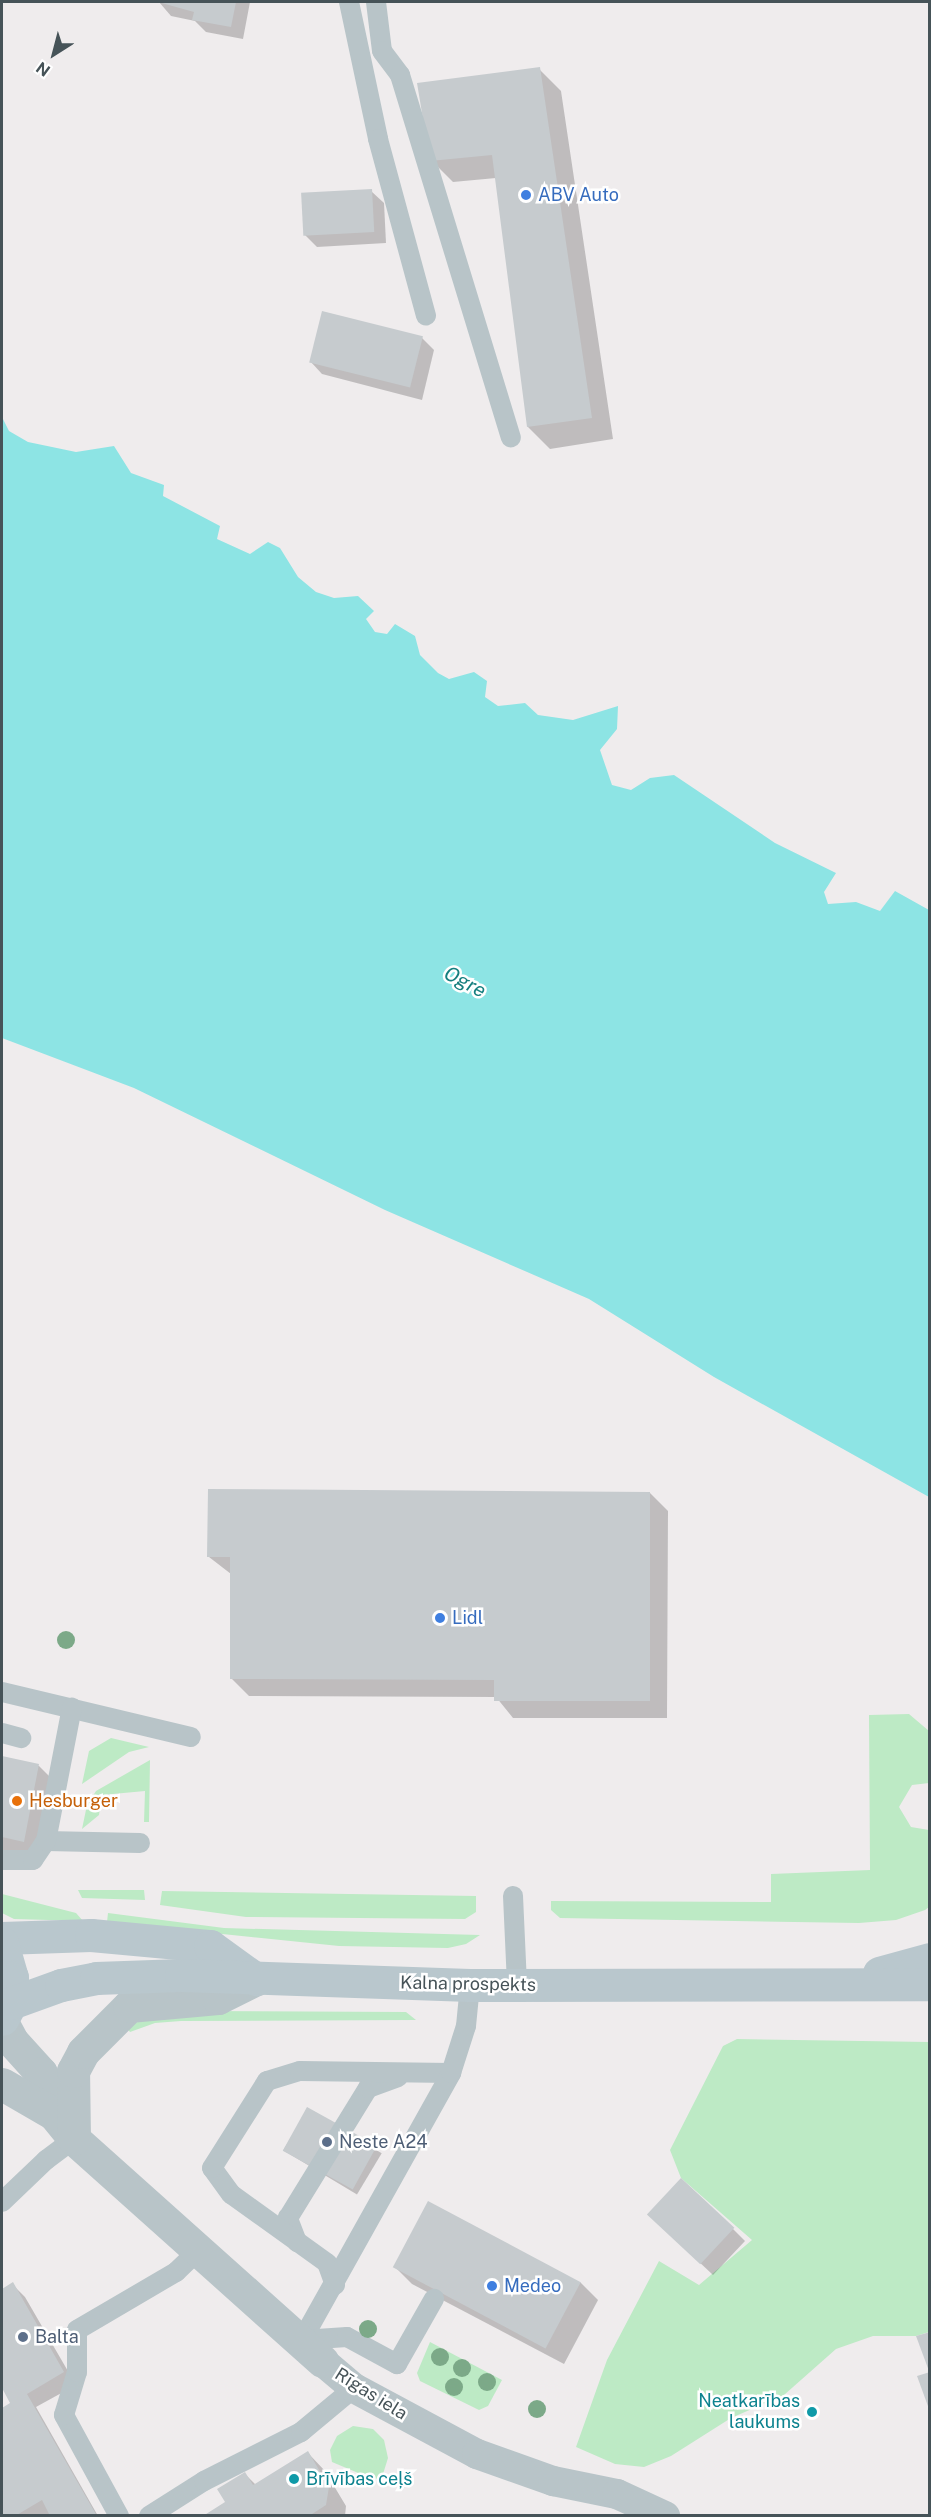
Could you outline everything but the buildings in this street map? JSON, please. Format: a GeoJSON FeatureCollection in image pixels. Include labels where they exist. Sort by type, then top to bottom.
{"type":"FeatureCollection","features":[{"type":"Feature","properties":{"kind":"main road"},"geometry":{"type":"LineString","coordinates":[[2,1938],[91,1935],[210,1946],[256,1979]]}},
{"type":"Feature","properties":{"kind":"main road"},"geometry":{"type":"LineString","coordinates":[[2,1943],[12,1977],[5,2015]]}},
{"type":"Feature","properties":{"kind":"main road"},"geometry":{"type":"LineString","coordinates":[[842,1983],[930,1959]]}},
{"type":"Feature","properties":{"kind":"main road","name":"Kalna prospekts"},"geometry":{"type":"LineString","coordinates":[[5,2015],[61,1985],[96,1978],[181,1975],[470,1985],[930,1984]]}},
{"type":"Feature","properties":{"kind":"street"},"geometry":{"type":"LineString","coordinates":[[74,2139],[73,2072],[83,2052],[115,2018],[129,2006],[218,1998],[256,1979]]}},
{"type":"Feature","properties":{"kind":"street"},"geometry":{"type":"LineString","coordinates":[[5,2015],[12,2041],[41,2073],[54,2114]]}},
{"type":"Feature","properties":{"kind":"street"},"geometry":{"type":"LineString","coordinates":[[2,2084],[54,2114]]}},
{"type":"Feature","properties":{"kind":"street","name":"Rīgas iela"},"geometry":{"type":"LineString","coordinates":[[54,2114],[74,2139],[197,2252],[354,2388],[477,2454],[553,2481],[617,2494],[664,2516]]}},
{"type":"Feature","properties":{"kind":"lane"},"geometry":{"type":"LineString","coordinates":[[349,2],[378,139],[426,316]]}},
{"type":"Feature","properties":{"kind":"lane"},"geometry":{"type":"LineString","coordinates":[[375,2],[381,51],[400,75],[511,437]]}},
{"type":"Feature","properties":{"kind":"lane"},"geometry":{"type":"LineString","coordinates":[[2,1692],[191,1737]]}},
{"type":"Feature","properties":{"kind":"lane"},"geometry":{"type":"LineString","coordinates":[[2,1860],[33,1860],[46,1841],[72,1707]]}},
{"type":"Feature","properties":{"kind":"lane"},"geometry":{"type":"LineString","coordinates":[[2,1733],[21,1738]]}},
{"type":"Feature","properties":{"kind":"lane"},"geometry":{"type":"LineString","coordinates":[[46,1841],[140,1843]]}},
{"type":"Feature","properties":{"kind":"lane"},"geometry":{"type":"LineString","coordinates":[[513,1896],[517,1985]]}},
{"type":"Feature","properties":{"kind":"lane"},"geometry":{"type":"LineString","coordinates":[[312,2351],[335,2285],[451,2073],[466,2026],[470,1985]]}},
{"type":"Feature","properties":{"kind":"lane"},"geometry":{"type":"LineString","coordinates":[[335,2285],[327,2263],[231,2194],[212,2168],[267,2081],[300,2071],[451,2073]]}},
{"type":"Feature","properties":{"kind":"lane"},"geometry":{"type":"LineString","coordinates":[[297,2242],[288,2218],[369,2088],[408,2073]]}},
{"type":"Feature","properties":{"kind":"lane"},"geometry":{"type":"LineString","coordinates":[[2,2202],[46,2160],[74,2139]]}},
{"type":"Feature","properties":{"kind":"lane"},"geometry":{"type":"LineString","coordinates":[[119,2516],[64,2415],[77,2372],[77,2330],[176,2272],[197,2252]]}},
{"type":"Feature","properties":{"kind":"lane"},"geometry":{"type":"LineString","coordinates":[[312,2351],[347,2337],[397,2364],[434,2299]]}},
{"type":"Feature","properties":{"kind":"lane"},"geometry":{"type":"LineString","coordinates":[[149,2516],[204,2481],[301,2432],[354,2388]]}},
{"type":"Feature","properties":{"kind":"green space"},"geometry":{"type":"Polygon","coordinates":[[[909,1714],[929,1731],[929,1783],[912,1785],[899,1807],[911,1827],[929,1830],[929,1907],[925,1910],[896,1920],[859,1923],[560,1918],[551,1910],[551,1901],[771,1902],[771,1874],[870,1870],[869,1715],[909,1714]]]}},
{"type":"Feature","properties":{"kind":"green space"},"geometry":{"type":"Polygon","coordinates":[[[111,1738],[149,1747],[129,1752],[82,1784],[89,1751],[111,1738]]]}},
{"type":"Feature","properties":{"kind":"green space"},"geometry":{"type":"Polygon","coordinates":[[[150,1760],[149,1822],[144,1822],[145,1791],[102,1795],[99,1815],[82,1829],[87,1805],[96,1791],[150,1760]]]}},
{"type":"Feature","properties":{"kind":"green space"},"geometry":{"type":"Polygon","coordinates":[[[78,1890],[144,1890],[145,1900],[82,1898],[78,1890]]]}},
{"type":"Feature","properties":{"kind":"green space"},"geometry":{"type":"Polygon","coordinates":[[[162,1891],[476,1896],[476,1912],[465,1919],[246,1917],[160,1905],[162,1891]]]}},
{"type":"Feature","properties":{"kind":"green space"},"geometry":{"type":"Polygon","coordinates":[[[2,1894],[76,1913],[83,1921],[14,1919],[2,1913],[2,1894]]]}},
{"type":"Feature","properties":{"kind":"green space"},"geometry":{"type":"Polygon","coordinates":[[[108,1913],[224,1928],[480,1935],[466,1944],[448,1948],[339,1946],[107,1922],[108,1913]]]}},
{"type":"Feature","properties":{"kind":"green space"},"geometry":{"type":"Polygon","coordinates":[[[191,2011],[406,2012],[416,2020],[181,2021],[155,2023],[130,2032],[124,2025],[191,2011]]]}},
{"type":"Feature","properties":{"kind":"green space"},"geometry":{"type":"Polygon","coordinates":[[[737,2039],[929,2042],[929,2332],[916,2336],[873,2336],[836,2349],[784,2395],[731,2418],[671,2456],[644,2467],[615,2464],[576,2447],[607,2360],[659,2261],[699,2285],[752,2240],[681,2178],[670,2150],[723,2046],[737,2039]]]}},
{"type":"Feature","properties":{"kind":"green space"},"geometry":{"type":"Polygon","coordinates":[[[430,2342],[502,2380],[488,2406],[479,2410],[420,2381],[417,2373],[430,2342]]]}},
{"type":"Feature","properties":{"kind":"green space"},"geometry":{"type":"Polygon","coordinates":[[[353,2426],[373,2429],[384,2440],[388,2458],[383,2474],[375,2480],[332,2462],[330,2450],[337,2436],[353,2426]]]}},
{"type":"Feature","properties":{"kind":"water","name":"Ogre"},"geometry":{"type":"Polygon","coordinates":[[[2,417],[9,431],[28,442],[76,452],[114,446],[131,473],[164,485],[163,496],[220,526],[217,539],[250,554],[268,542],[280,548],[298,577],[316,592],[334,598],[358,596],[374,611],[366,619],[375,632],[387,634],[395,624],[415,636],[420,655],[438,673],[449,679],[474,672],[487,681],[485,697],[498,706],[525,703],[538,715],[573,720],[618,706],[617,729],[600,750],[612,785],[631,790],[650,778],[674,775],[775,843],[836,873],[824,892],[828,904],[856,902],[880,911],[895,891],[929,910],[929,1497],[714,1377],[589,1299],[385,1210],[134,1088],[2,1038],[2,417]]]}},
{"type":"Feature","properties":{"kind":"place","name":"ABV Auto"},"geometry":{"type":"Point","coordinates":[526,195]}},
{"type":"Feature","properties":{"kind":"place","name":"Lidl"},"geometry":{"type":"Point","coordinates":[440,1618]}},
{"type":"Feature","properties":{"kind":"place","name":"Hesburger"},"geometry":{"type":"Point","coordinates":[17,1801]}},
{"type":"Feature","properties":{"kind":"place","name":"Neste A24"},"geometry":{"type":"Point","coordinates":[327,2142]}},
{"type":"Feature","properties":{"kind":"place","name":"Medeo"},"geometry":{"type":"Point","coordinates":[492,2286]}},
{"type":"Feature","properties":{"kind":"place","name":"Balta"},"geometry":{"type":"Point","coordinates":[23,2337]}},
{"type":"Feature","properties":{"kind":"place","name":"Neatkarības laukums"},"geometry":{"type":"Point","coordinates":[812,2412]}},
{"type":"Feature","properties":{"kind":"place","name":"Brīvības ceļš"},"geometry":{"type":"Point","coordinates":[294,2479]}}]}
